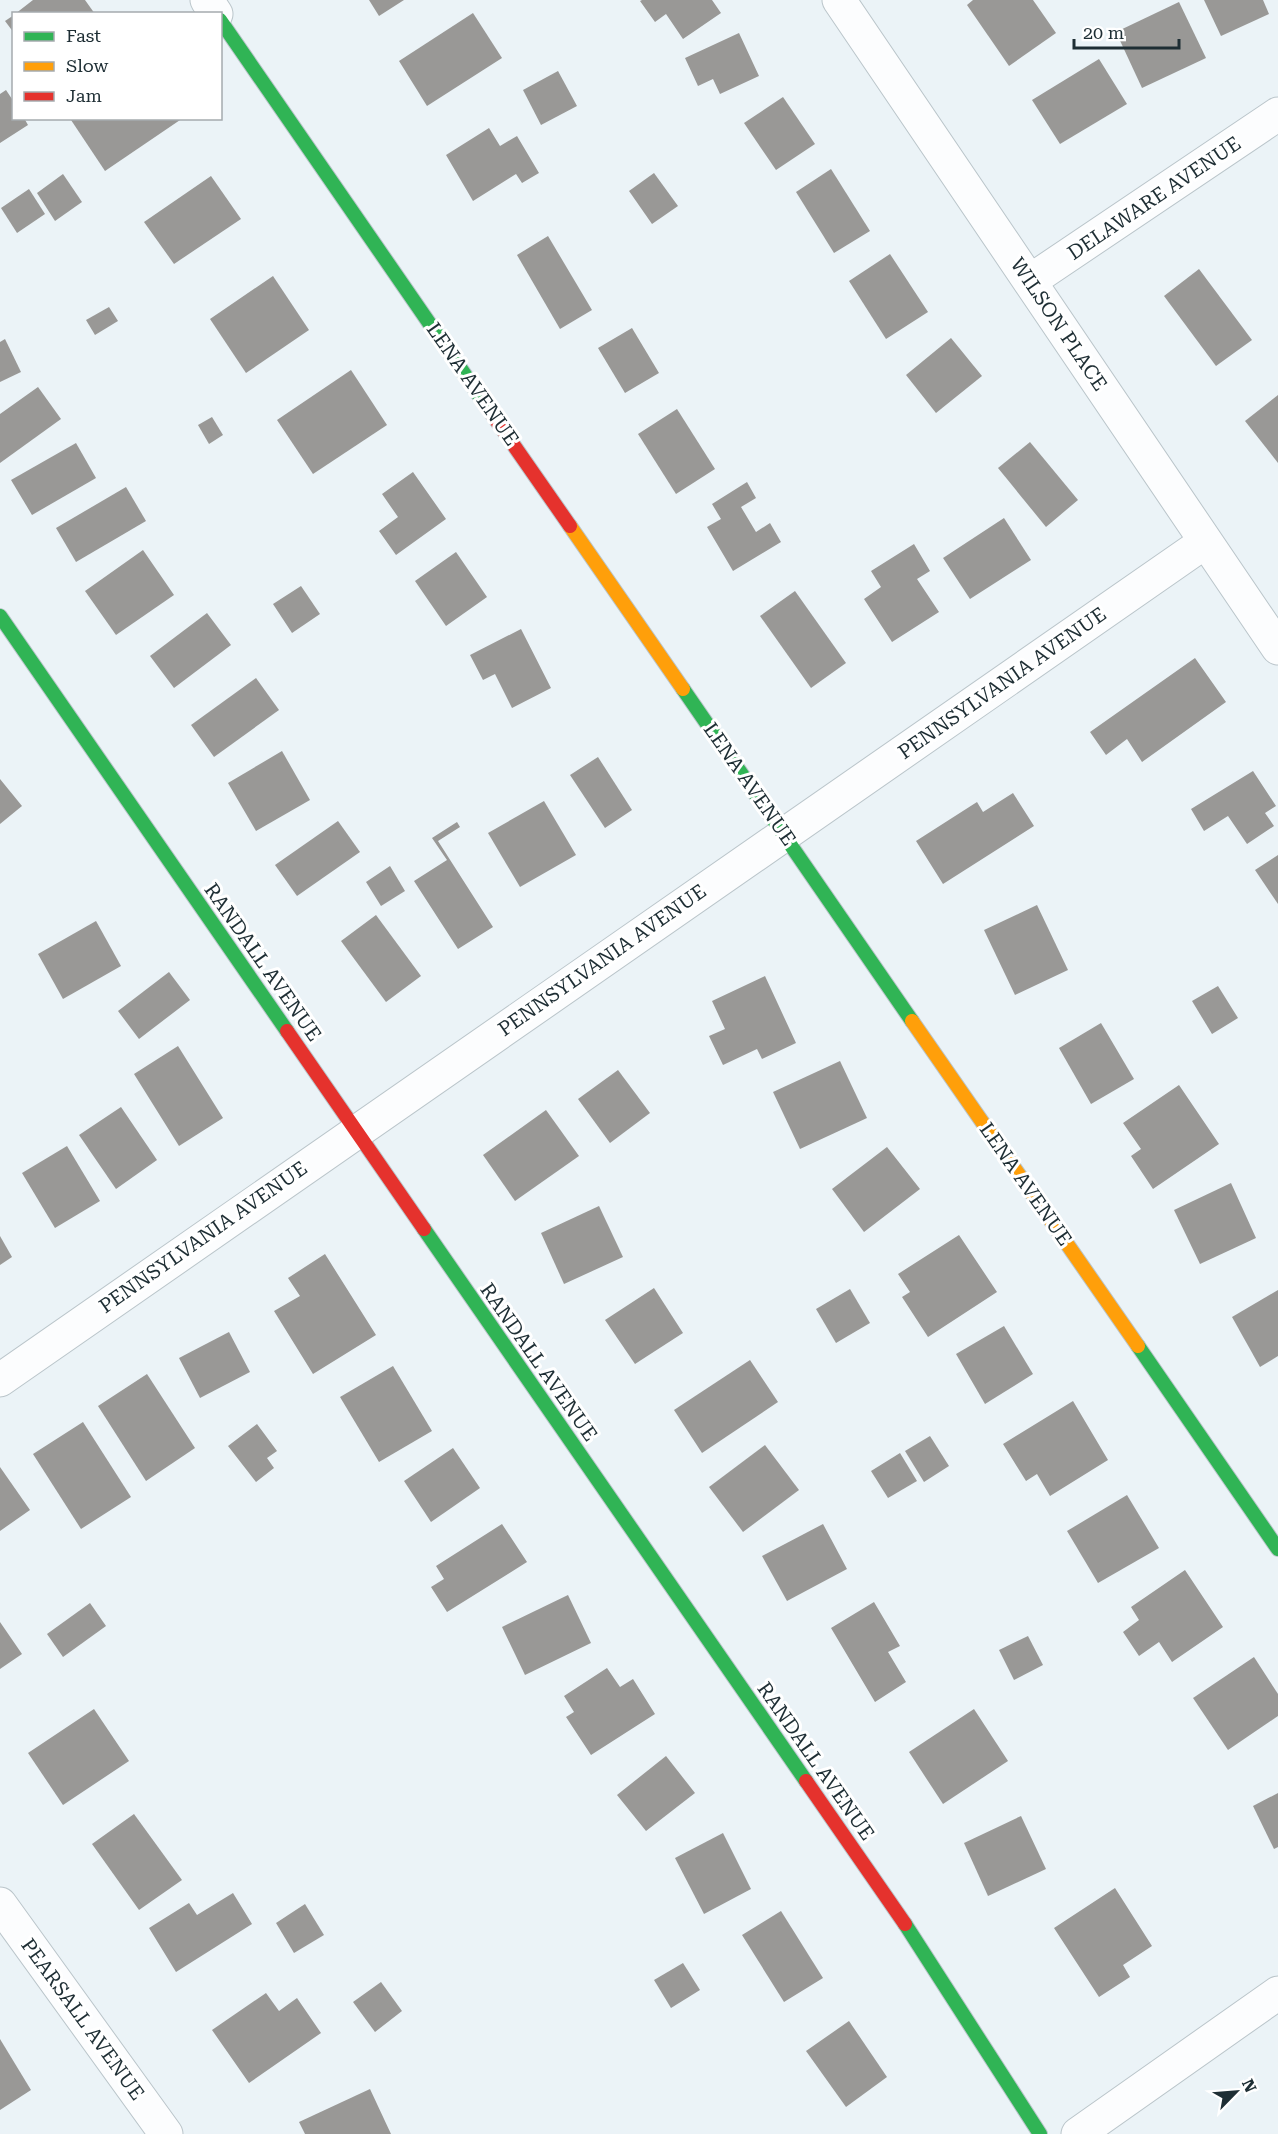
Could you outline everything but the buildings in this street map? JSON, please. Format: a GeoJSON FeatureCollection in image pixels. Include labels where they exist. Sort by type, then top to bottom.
{"type":"FeatureCollection","features":[{"type":"Feature","properties":{"kind":"street","name":"WILSON PLACE"},"geometry":{"type":"LineString","coordinates":[[839,0],[1278,648]]}},
{"type":"Feature","properties":{"kind":"street","name":"LENA AVENUE"},"geometry":{"type":"LineString","coordinates":[[222,23],[1278,1549]]}},
{"type":"Feature","properties":{"kind":"street","name":"DELAWARE AVENUE"},"geometry":{"type":"LineString","coordinates":[[1030,281],[1278,114]]}},
{"type":"Feature","properties":{"kind":"street","name":"PENNSYLVANIA AVENUE"},"geometry":{"type":"LineString","coordinates":[[0,1380],[1205,542]]}},
{"type":"Feature","properties":{"kind":"street","name":"RANDALL AVENUE"},"geometry":{"type":"LineString","coordinates":[[0,616],[916,1940],[1040,2134]]}},
{"type":"Feature","properties":{"kind":"street","name":"PEARSALL AVENUE"},"geometry":{"type":"LineString","coordinates":[[0,1904],[166,2134]]}},
{"type":"Feature","properties":{"kind":"street"},"geometry":{"type":"LineString","coordinates":[[1078,2134],[1278,1993]]}},
{"type":"Feature","properties":{"kind":"traffic: fast"},"geometry":{"type":"LineString","coordinates":[[222,23],[492,414]]}},
{"type":"Feature","properties":{"kind":"traffic: fast"},"geometry":{"type":"LineString","coordinates":[[0,616],[287,1031]]}},
{"type":"Feature","properties":{"kind":"traffic: fast"},"geometry":{"type":"LineString","coordinates":[[683,689],[912,1021]]}},
{"type":"Feature","properties":{"kind":"traffic: fast"},"geometry":{"type":"LineString","coordinates":[[424,1229],[806,1781]]}},
{"type":"Feature","properties":{"kind":"traffic: fast"},"geometry":{"type":"LineString","coordinates":[[1138,1346],[1278,1549]]}},
{"type":"Feature","properties":{"kind":"traffic: fast"},"geometry":{"type":"LineString","coordinates":[[905,1924],[1040,2134]]}},
{"type":"Feature","properties":{"kind":"traffic: slow"},"geometry":{"type":"LineString","coordinates":[[570,526],[683,689]]}},
{"type":"Feature","properties":{"kind":"traffic: slow"},"geometry":{"type":"LineString","coordinates":[[912,1021],[1138,1346]]}},
{"type":"Feature","properties":{"kind":"traffic: jam"},"geometry":{"type":"LineString","coordinates":[[492,414],[570,526]]}},
{"type":"Feature","properties":{"kind":"traffic: jam"},"geometry":{"type":"LineString","coordinates":[[287,1031],[424,1229]]}},
{"type":"Feature","properties":{"kind":"traffic: jam"},"geometry":{"type":"LineString","coordinates":[[806,1781],[905,1924]]}}]}
